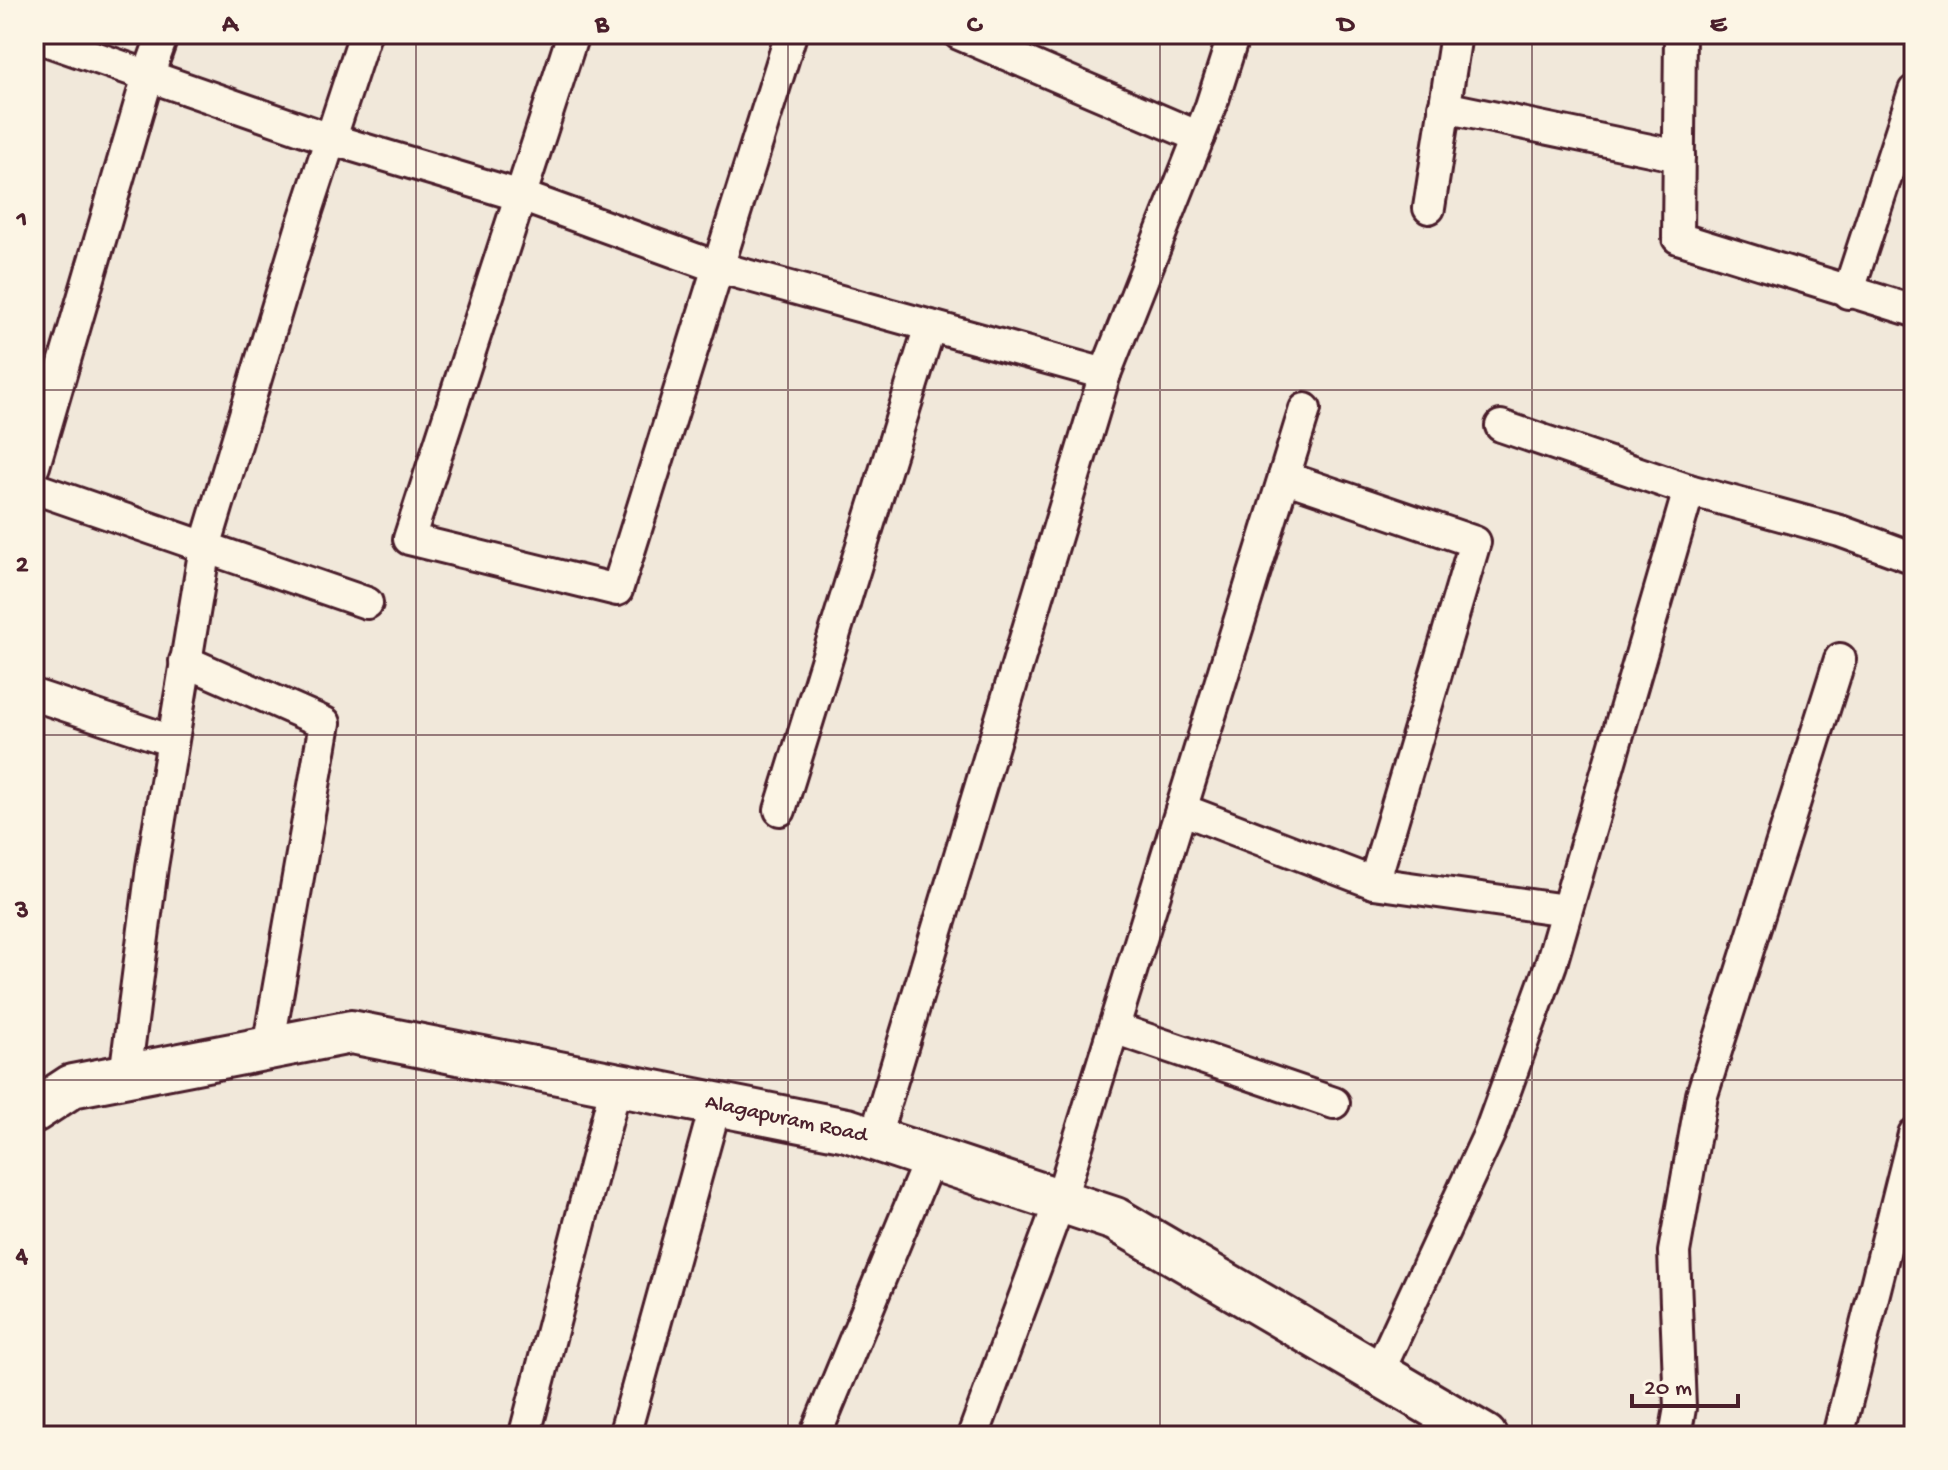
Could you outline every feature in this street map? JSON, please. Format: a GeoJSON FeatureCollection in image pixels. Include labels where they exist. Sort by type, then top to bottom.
{"type":"FeatureCollection","features":[{"type":"Feature","properties":{"kind":"main road","name":"Alagapuram Road"},"geometry":{"type":"LineString","coordinates":[[34,1111],[72,1086],[351,1032],[847,1130],[1115,1219],[1379,1371],[1485,1436]]}},
{"type":"Feature","properties":{"kind":"street"},"geometry":{"type":"LineString","coordinates":[[34,466],[163,34]]}},
{"type":"Feature","properties":{"kind":"street"},"geometry":{"type":"LineString","coordinates":[[125,1076],[172,741],[205,547],[365,34]]}},
{"type":"Feature","properties":{"kind":"street"},"geometry":{"type":"LineString","coordinates":[[573,34],[409,539],[617,590],[791,34]]}},
{"type":"Feature","properties":{"kind":"street"},"geometry":{"type":"LineString","coordinates":[[959,34],[1199,137]]}},
{"type":"Feature","properties":{"kind":"street"},"geometry":{"type":"LineString","coordinates":[[874,1140],[1105,374],[1199,137],[1234,34]]}},
{"type":"Feature","properties":{"kind":"street"},"geometry":{"type":"LineString","coordinates":[[1429,208],[1456,34]]}},
{"type":"Feature","properties":{"kind":"street"},"geometry":{"type":"LineString","coordinates":[[1680,34],[1678,238],[1914,311]]}},
{"type":"Feature","properties":{"kind":"street"},"geometry":{"type":"LineString","coordinates":[[34,36],[330,139],[521,196],[717,267],[1105,374]]}},
{"type":"Feature","properties":{"kind":"street"},"geometry":{"type":"LineString","coordinates":[[1848,293],[1914,91]]}},
{"type":"Feature","properties":{"kind":"street"},"geometry":{"type":"LineString","coordinates":[[1444,107],[1679,156]]}},
{"type":"Feature","properties":{"kind":"street"},"geometry":{"type":"LineString","coordinates":[[780,810],[930,326]]}},
{"type":"Feature","properties":{"kind":"street"},"geometry":{"type":"LineString","coordinates":[[975,1435],[1060,1201],[1305,409]]}},
{"type":"Feature","properties":{"kind":"street"},"geometry":{"type":"LineString","coordinates":[[1501,426],[1689,490],[1840,531],[1914,558]]}},
{"type":"Feature","properties":{"kind":"street"},"geometry":{"type":"LineString","coordinates":[[1284,477],[1475,542],[1374,883]]}},
{"type":"Feature","properties":{"kind":"street"},"geometry":{"type":"LineString","coordinates":[[34,488],[367,603]]}},
{"type":"Feature","properties":{"kind":"street"},"geometry":{"type":"LineString","coordinates":[[1379,1371],[1490,1132],[1566,910],[1689,490]]}},
{"type":"Feature","properties":{"kind":"street"},"geometry":{"type":"LineString","coordinates":[[1675,1436],[1680,1408],[1674,1252],[1702,1095],[1840,659]]}},
{"type":"Feature","properties":{"kind":"street"},"geometry":{"type":"LineString","coordinates":[[185,661],[325,723],[268,1048]]}},
{"type":"Feature","properties":{"kind":"street"},"geometry":{"type":"LineString","coordinates":[[34,695],[172,741]]}},
{"type":"Feature","properties":{"kind":"street"},"geometry":{"type":"LineString","coordinates":[[1181,809],[1374,883],[1566,910]]}},
{"type":"Feature","properties":{"kind":"street"},"geometry":{"type":"LineString","coordinates":[[1114,1028],[1334,1103]]}},
{"type":"Feature","properties":{"kind":"street"},"geometry":{"type":"LineString","coordinates":[[526,1430],[616,1085]]}},
{"type":"Feature","properties":{"kind":"street"},"geometry":{"type":"LineString","coordinates":[[624,1436],[716,1104]]}},
{"type":"Feature","properties":{"kind":"street"},"geometry":{"type":"LineString","coordinates":[[1838,1436],[1914,1134]]}},
{"type":"Feature","properties":{"kind":"street"},"geometry":{"type":"LineString","coordinates":[[815,1436],[930,1158]]}}]}
